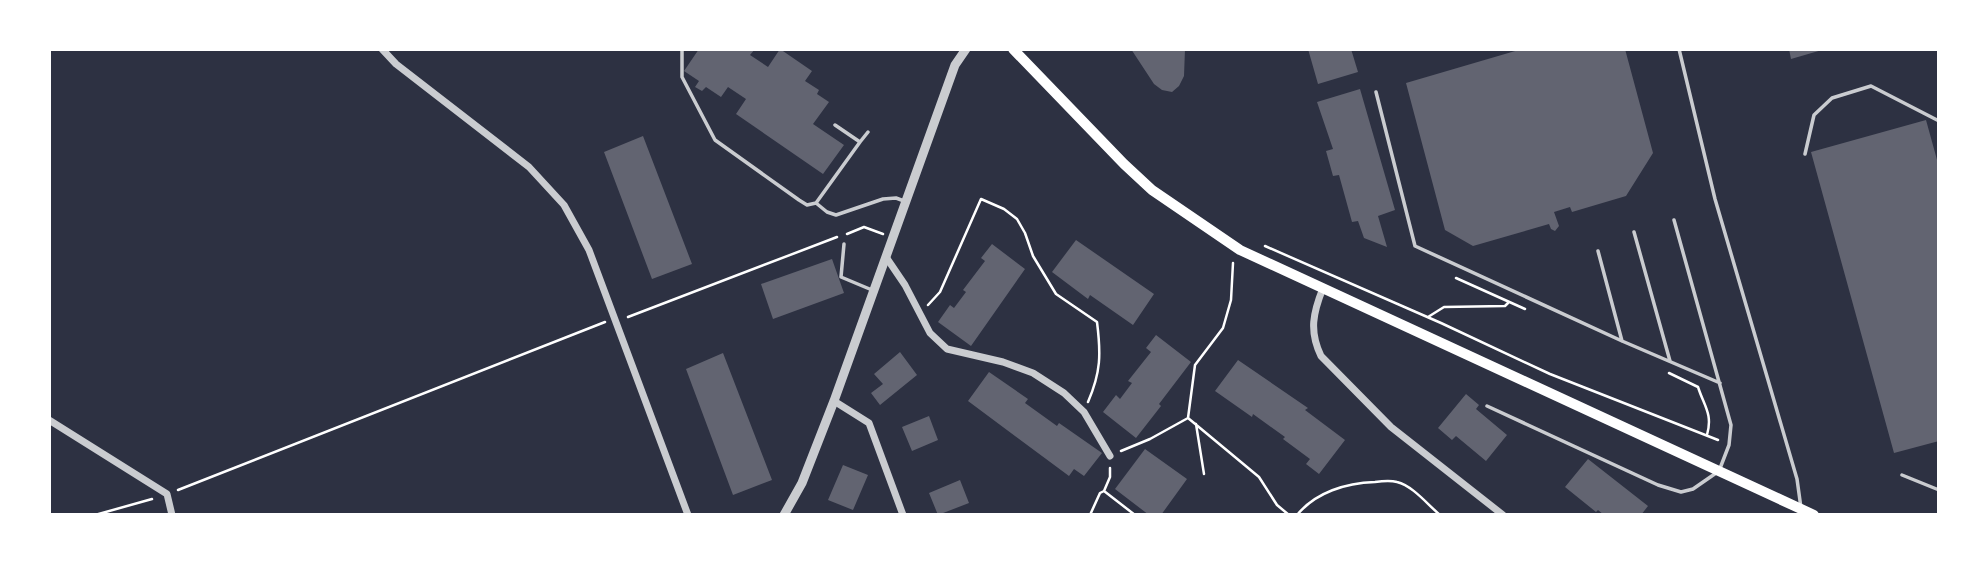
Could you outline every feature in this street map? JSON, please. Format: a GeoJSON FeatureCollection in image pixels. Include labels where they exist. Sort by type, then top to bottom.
{"type":"FeatureCollection","features":[{"type":"Feature","properties":{"kind":"main road"},"geometry":{"type":"LineString","coordinates":[[1013,49],[1096,138],[1152,190],[1240,250],[1814,515]]}},
{"type":"Feature","properties":{"kind":"street"},"geometry":{"type":"LineString","coordinates":[[382,49],[396,64],[529,167],[564,205],[589,250],[688,515]]}},
{"type":"Feature","properties":{"kind":"street"},"geometry":{"type":"LineString","coordinates":[[784,515],[802,483],[956,65],[966,49]]}},
{"type":"Feature","properties":{"kind":"street"},"geometry":{"type":"LineString","coordinates":[[886,257],[905,285],[930,333],[947,349],[1003,362],[1032,373],[1063,393],[1084,412],[1110,456]]}},
{"type":"Feature","properties":{"kind":"street"},"geometry":{"type":"LineString","coordinates":[[1323,288],[1314,310],[1312,327],[1314,342],[1321,356],[1391,427],[1503,515]]}},
{"type":"Feature","properties":{"kind":"street"},"geometry":{"type":"LineString","coordinates":[[834,401],[869,424],[903,515]]}},
{"type":"Feature","properties":{"kind":"street"},"geometry":{"type":"LineString","coordinates":[[49,420],[167,494],[172,515]]}},
{"type":"Feature","properties":{"kind":"lane"},"geometry":{"type":"LineString","coordinates":[[682,49],[682,77],[715,140],[807,205],[816,203],[868,132]]}},
{"type":"Feature","properties":{"kind":"lane"},"geometry":{"type":"LineString","coordinates":[[1679,49],[1715,199],[1797,479],[1801,510]]}},
{"type":"Feature","properties":{"kind":"lane"},"geometry":{"type":"LineString","coordinates":[[1805,154],[1814,115],[1832,98],[1871,86],[1939,121]]}},
{"type":"Feature","properties":{"kind":"lane"},"geometry":{"type":"LineString","coordinates":[[1376,92],[1415,246],[1720,383]]}},
{"type":"Feature","properties":{"kind":"lane"},"geometry":{"type":"LineString","coordinates":[[835,125],[860,142]]}},
{"type":"Feature","properties":{"kind":"lane"},"geometry":{"type":"LineString","coordinates":[[816,203],[836,215],[883,199],[906,201]]}},
{"type":"Feature","properties":{"kind":"lane"},"geometry":{"type":"LineString","coordinates":[[1487,406],[1658,485],[1681,492],[1693,489],[1719,471],[1729,445],[1731,425],[1675,220]]}},
{"type":"Feature","properties":{"kind":"lane"},"geometry":{"type":"LineString","coordinates":[[1634,232],[1670,361]]}},
{"type":"Feature","properties":{"kind":"lane"},"geometry":{"type":"LineString","coordinates":[[844,244],[841,277],[874,290]]}},
{"type":"Feature","properties":{"kind":"lane"},"geometry":{"type":"LineString","coordinates":[[1598,251],[1622,341]]}},
{"type":"Feature","properties":{"kind":"lane"},"geometry":{"type":"LineString","coordinates":[[1902,475],[1939,490]]}},
{"type":"Feature","properties":{"kind":"path"},"geometry":{"type":"LineString","coordinates":[[919,314],[940,292],[981,199],[1004,209],[1017,219],[1025,233],[1032,256],[1056,294],[1097,322],[1101,352],[1098,379],[1084,412]]}},
{"type":"Feature","properties":{"kind":"path"},"geometry":{"type":"LineString","coordinates":[[624,319],[864,227],[883,234]]}},
{"type":"Feature","properties":{"kind":"path"},"geometry":{"type":"LineString","coordinates":[[1258,242],[1550,374],[1718,440]]}},
{"type":"Feature","properties":{"kind":"path"},"geometry":{"type":"LineString","coordinates":[[1188,418],[1195,365],[1223,328],[1231,300],[1233,263]]}},
{"type":"Feature","properties":{"kind":"path"},"geometry":{"type":"LineString","coordinates":[[1456,278],[1534,313]]}},
{"type":"Feature","properties":{"kind":"path"},"geometry":{"type":"LineString","coordinates":[[1428,317],[1444,307],[1506,306],[1509,302]]}},
{"type":"Feature","properties":{"kind":"path"},"geometry":{"type":"LineString","coordinates":[[94,515],[167,494],[615,318]]}},
{"type":"Feature","properties":{"kind":"path"},"geometry":{"type":"LineString","coordinates":[[1660,370],[1698,387],[1708,411],[1710,423],[1707,435]]}},
{"type":"Feature","properties":{"kind":"path"},"geometry":{"type":"LineString","coordinates":[[1188,418],[1259,477],[1277,505],[1289,515]]}},
{"type":"Feature","properties":{"kind":"path"},"geometry":{"type":"LineString","coordinates":[[1090,515],[1110,477],[1110,456],[1150,439],[1188,418]]}},
{"type":"Feature","properties":{"kind":"path"},"geometry":{"type":"LineString","coordinates":[[1196,424],[1204,474]]}},
{"type":"Feature","properties":{"kind":"path"},"geometry":{"type":"LineString","coordinates":[[1297,515],[1325,493],[1342,486],[1395,481],[1405,485],[1440,515]]}},
{"type":"Feature","properties":{"kind":"path"},"geometry":{"type":"LineString","coordinates":[[1104,491],[1135,515]]}},
{"type":"Feature","properties":{"kind":"building"},"geometry":{"type":"Polygon","coordinates":[[[699,49],[755,49],[750,55],[768,67],[780,49],[812,71],[805,81],[819,90],[817,94],[829,102],[813,124],[844,145],[823,174],[736,114],[746,99],[728,87],[721,97],[706,87],[702,91],[695,87],[699,81],[684,71],[699,49]]]}},
{"type":"Feature","properties":{"kind":"building"},"geometry":{"type":"Polygon","coordinates":[[[1131,49],[1185,49],[1184,76],[1179,86],[1172,92],[1162,90],[1154,84],[1131,49]]]}},
{"type":"Feature","properties":{"kind":"building"},"geometry":{"type":"Polygon","coordinates":[[[1308,49],[1351,49],[1358,72],[1318,84],[1308,49]]]}},
{"type":"Feature","properties":{"kind":"building"},"geometry":{"type":"Polygon","coordinates":[[[1522,49],[1625,49],[1653,153],[1626,196],[1572,212],[1570,207],[1554,212],[1559,226],[1555,231],[1549,224],[1473,246],[1445,230],[1406,83],[1522,49]]]}},
{"type":"Feature","properties":{"kind":"building"},"geometry":{"type":"Polygon","coordinates":[[[1789,49],[1822,49],[1822,50],[1791,59],[1789,49]]]}},
{"type":"Feature","properties":{"kind":"building"},"geometry":{"type":"Polygon","coordinates":[[[1360,89],[1395,210],[1378,216],[1387,247],[1364,238],[1358,221],[1352,222],[1339,175],[1333,176],[1326,151],[1333,149],[1317,102],[1360,89]]]}},
{"type":"Feature","properties":{"kind":"building"},"geometry":{"type":"Polygon","coordinates":[[[1926,120],[1939,167],[1939,441],[1894,453],[1811,152],[1926,120]]]}},
{"type":"Feature","properties":{"kind":"building"},"geometry":{"type":"Polygon","coordinates":[[[643,136],[692,264],[652,279],[604,152],[643,136]]]}},
{"type":"Feature","properties":{"kind":"building"},"geometry":{"type":"Polygon","coordinates":[[[1076,240],[1154,294],[1133,325],[1090,295],[1088,299],[1052,272],[1076,240]]]}},
{"type":"Feature","properties":{"kind":"building"},"geometry":{"type":"Polygon","coordinates":[[[992,244],[1025,269],[971,346],[938,322],[950,305],[954,308],[966,292],[963,290],[985,261],[981,258],[992,244]]]}},
{"type":"Feature","properties":{"kind":"building"},"geometry":{"type":"Polygon","coordinates":[[[832,259],[844,293],[773,319],[761,284],[832,259]]]}},
{"type":"Feature","properties":{"kind":"building"},"geometry":{"type":"Polygon","coordinates":[[[1156,335],[1191,362],[1136,438],[1103,412],[1116,395],[1120,399],[1132,383],[1128,381],[1151,352],[1146,348],[1156,335]]]}},
{"type":"Feature","properties":{"kind":"building"},"geometry":{"type":"Polygon","coordinates":[[[900,352],[917,375],[880,405],[871,393],[883,384],[874,374],[900,352]]]}},
{"type":"Feature","properties":{"kind":"building"},"geometry":{"type":"Polygon","coordinates":[[[723,353],[772,480],[733,495],[686,369],[723,353]]]}},
{"type":"Feature","properties":{"kind":"building"},"geometry":{"type":"Polygon","coordinates":[[[1238,360],[1308,408],[1305,410],[1345,440],[1319,474],[1306,464],[1310,459],[1283,439],[1285,437],[1215,391],[1238,360]]]}},
{"type":"Feature","properties":{"kind":"building"},"geometry":{"type":"Polygon","coordinates":[[[989,372],[1028,399],[1025,403],[1057,426],[1059,423],[1102,453],[1084,476],[1074,469],[1069,476],[968,401],[989,372]]]}},
{"type":"Feature","properties":{"kind":"building"},"geometry":{"type":"Polygon","coordinates":[[[1466,394],[1479,405],[1476,409],[1507,435],[1486,461],[1456,436],[1452,440],[1438,428],[1466,394]]]}},
{"type":"Feature","properties":{"kind":"building"},"geometry":{"type":"Polygon","coordinates":[[[929,416],[938,440],[912,451],[902,427],[929,416]]]}},
{"type":"Feature","properties":{"kind":"building"},"geometry":{"type":"Polygon","coordinates":[[[1145,449],[1187,479],[1161,515],[1149,515],[1115,489],[1145,449]]]}},
{"type":"Feature","properties":{"kind":"building"},"geometry":{"type":"Polygon","coordinates":[[[1588,459],[1648,506],[1641,515],[1604,515],[1598,510],[1596,512],[1565,487],[1588,459]]]}},
{"type":"Feature","properties":{"kind":"building"},"geometry":{"type":"Polygon","coordinates":[[[843,465],[868,475],[853,510],[828,500],[843,465]]]}},
{"type":"Feature","properties":{"kind":"building"},"geometry":{"type":"Polygon","coordinates":[[[960,480],[969,503],[938,515],[929,493],[960,480]]]}}]}
